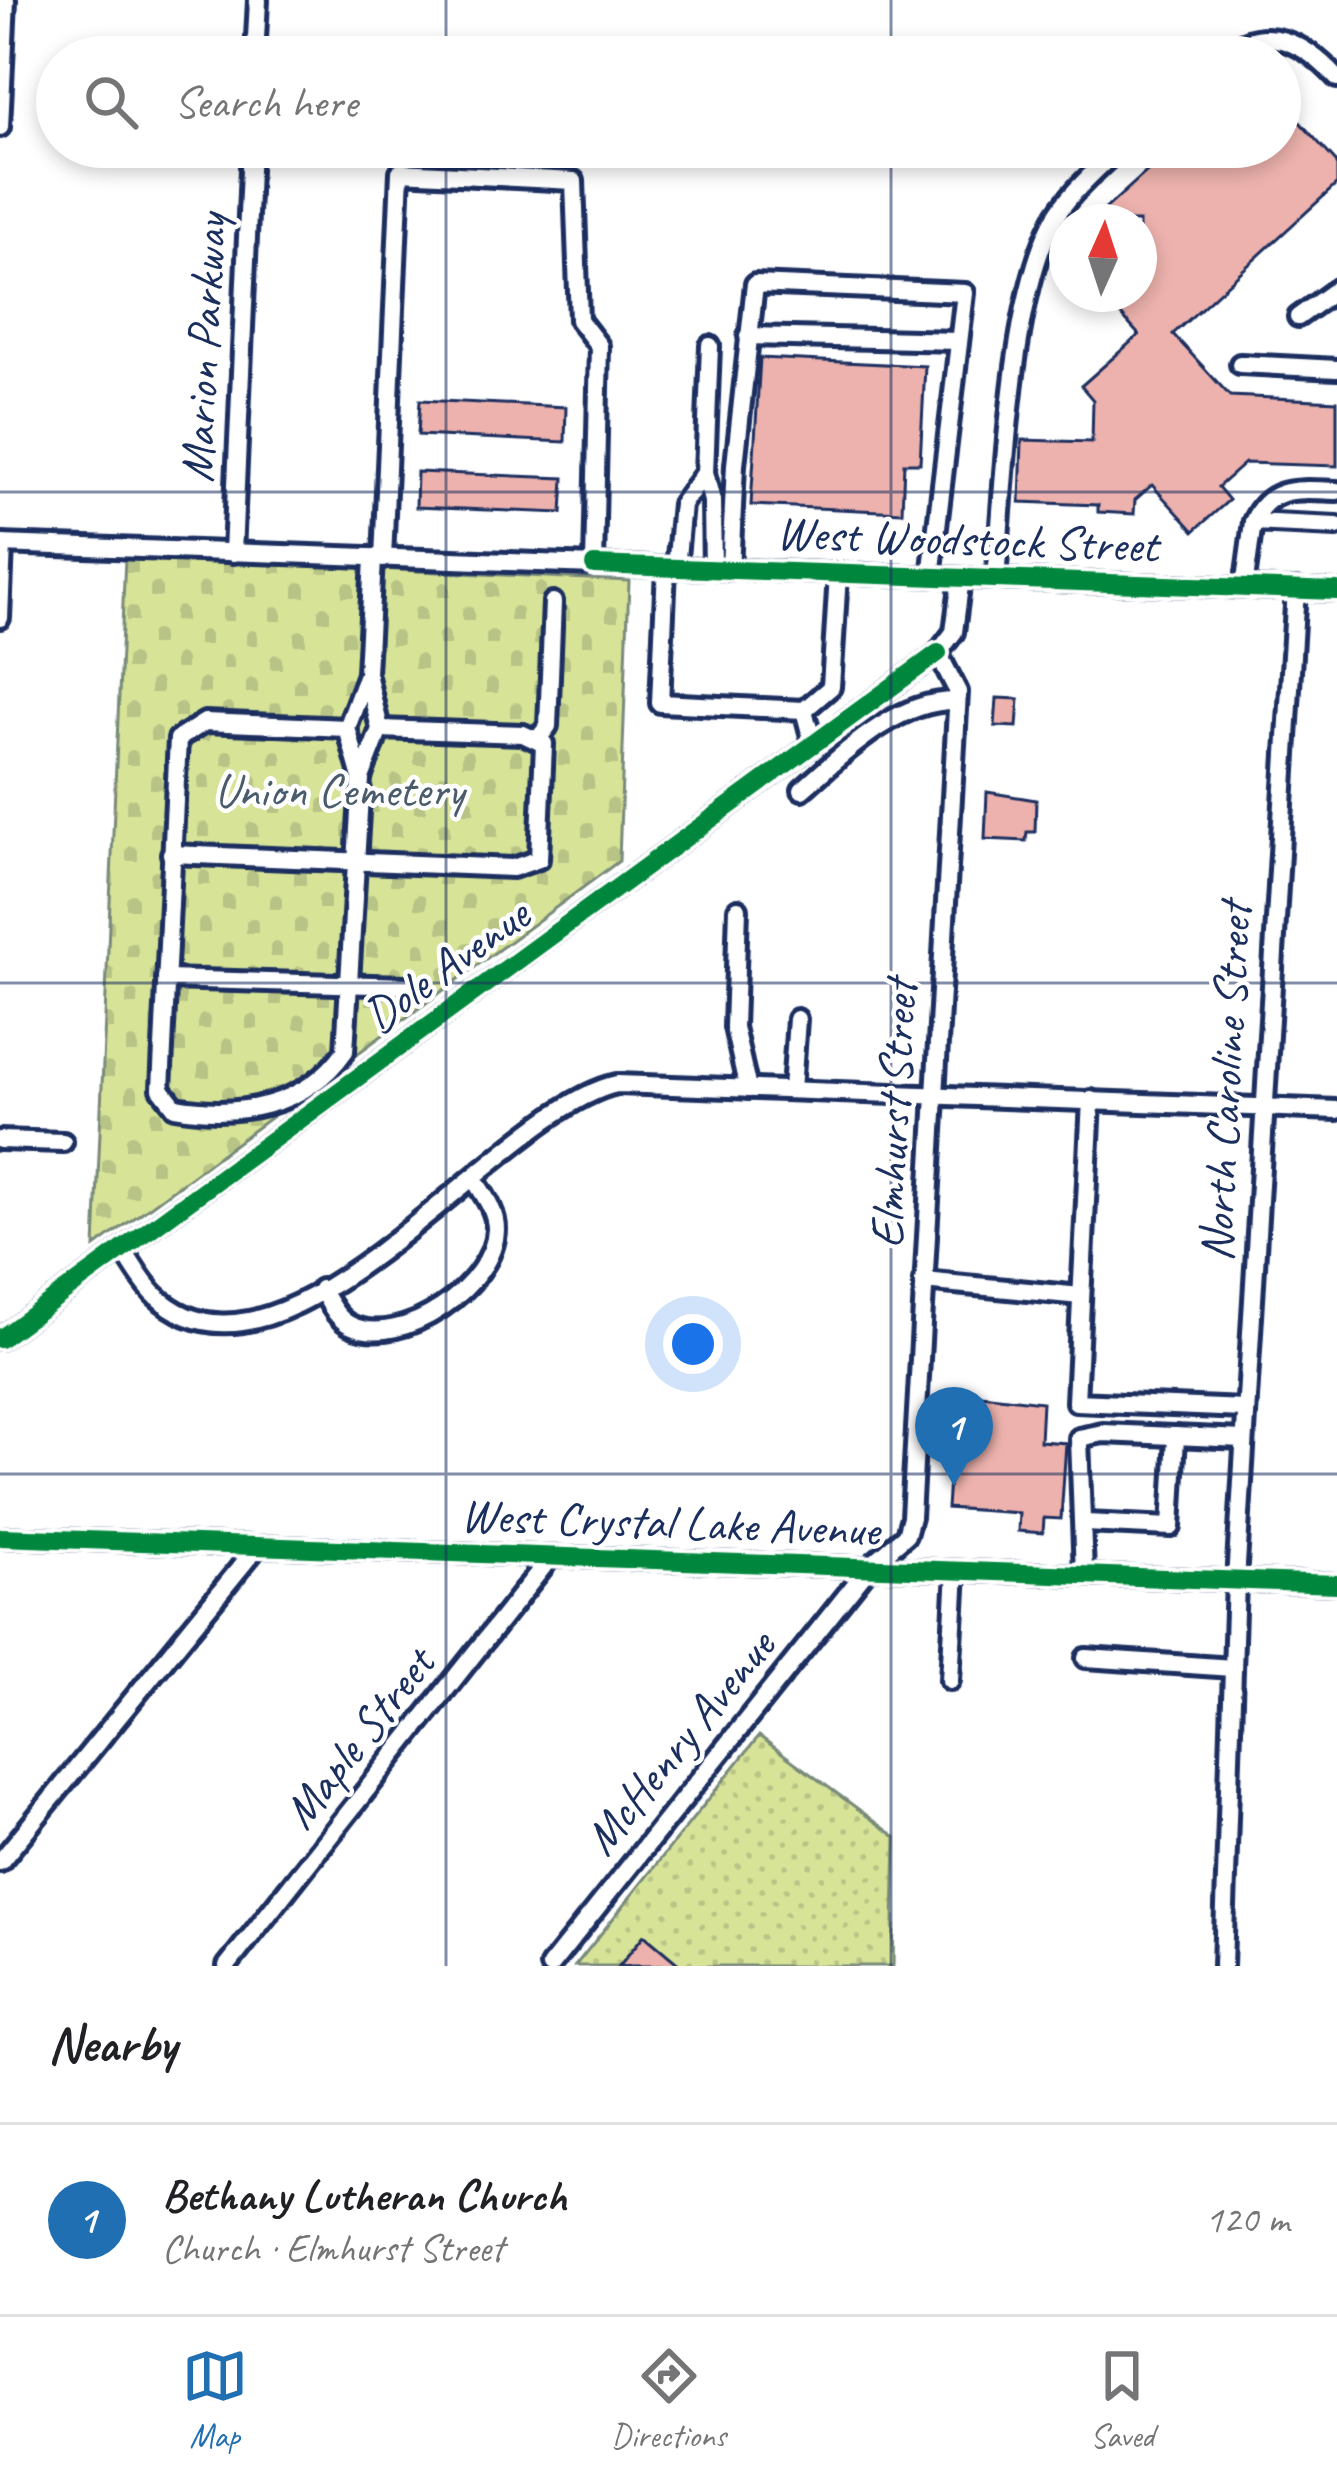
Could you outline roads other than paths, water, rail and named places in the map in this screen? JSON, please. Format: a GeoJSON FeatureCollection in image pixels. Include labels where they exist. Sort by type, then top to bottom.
{"type":"FeatureCollection","features":[{"type":"Feature","properties":{"kind":"street"},"geometry":{"type":"LineString","coordinates":[[0,127],[6,0]]}},
{"type":"Feature","properties":{"kind":"street"},"geometry":{"type":"LineString","coordinates":[[256,36],[258,0]]}},
{"type":"Feature","properties":{"kind":"street"},"geometry":{"type":"LineString","coordinates":[[1301,46],[1337,78]]}},
{"type":"Feature","properties":{"kind":"street","name":"Marion Parkway"},"geometry":{"type":"LineString","coordinates":[[233,553],[250,168]]}},
{"type":"Feature","properties":{"kind":"street"},"geometry":{"type":"LineString","coordinates":[[996,579],[1010,405],[1039,256],[1061,208],[1100,168]]}},
{"type":"Feature","properties":{"kind":"street"},"geometry":{"type":"LineString","coordinates":[[347,728],[205,722],[189,728],[176,747],[161,1089],[168,1103],[184,1109],[260,1109],[311,1084],[345,1051],[361,778],[347,728],[367,673],[378,559],[400,172],[574,182],[579,320],[598,346],[594,565]]}},
{"type":"Feature","properties":{"kind":"street"},"geometry":{"type":"LineString","coordinates":[[722,569],[754,284],[965,292],[931,577]]}},
{"type":"Feature","properties":{"kind":"street"},"geometry":{"type":"LineString","coordinates":[[1298,317],[1337,289]]}},
{"type":"Feature","properties":{"kind":"street"},"geometry":{"type":"LineString","coordinates":[[748,336],[959,341]]}},
{"type":"Feature","properties":{"kind":"street"},"geometry":{"type":"LineString","coordinates":[[710,346],[705,472],[722,569]]}},
{"type":"Feature","properties":{"kind":"street"},"geometry":{"type":"LineString","coordinates":[[1240,364],[1337,369]]}},
{"type":"Feature","properties":{"kind":"street"},"geometry":{"type":"LineString","coordinates":[[705,472],[682,504],[671,568],[660,703],[804,710],[831,687],[838,574]]}},
{"type":"Feature","properties":{"kind":"street"},"geometry":{"type":"LineString","coordinates":[[1244,588],[1259,506],[1278,492],[1337,491]]}},
{"type":"Feature","properties":{"kind":"street"},"geometry":{"type":"LineString","coordinates":[[1253,522],[1337,526]]}},
{"type":"Feature","properties":{"kind":"street"},"geometry":{"type":"LineString","coordinates":[[0,617],[2,544]]}},
{"type":"Feature","properties":{"kind":"street","name":"West Woodstock Street"},"geometry":{"type":"LineString","coordinates":[[2,544],[1337,591]]}},
{"type":"Feature","properties":{"kind":"street"},"geometry":{"type":"LineString","coordinates":[[938,653],[954,632],[961,578]]}},
{"type":"Feature","properties":{"kind":"street","name":"North Caroline Street"},"geometry":{"type":"LineString","coordinates":[[1223,1966],[1245,1409],[1296,589]]}},
{"type":"Feature","properties":{"kind":"street"},"geometry":{"type":"LineString","coordinates":[[538,739],[548,726],[553,602]]}},
{"type":"Feature","properties":{"kind":"street","name":"Elmhurst Street"},"geometry":{"type":"LineString","coordinates":[[868,1568],[906,1535],[911,1517],[957,700],[953,677],[938,653]]}},
{"type":"Feature","properties":{"kind":"street","name":"Dole Avenue"},"geometry":{"type":"LineString","coordinates":[[0,1339],[938,653]]}},
{"type":"Feature","properties":{"kind":"street"},"geometry":{"type":"LineString","coordinates":[[361,778],[380,729],[367,673]]}},
{"type":"Feature","properties":{"kind":"street"},"geometry":{"type":"LineString","coordinates":[[802,790],[851,747],[915,708],[957,700]]}},
{"type":"Feature","properties":{"kind":"street"},"geometry":{"type":"LineString","coordinates":[[804,710],[813,744]]}},
{"type":"Feature","properties":{"kind":"street"},"geometry":{"type":"LineString","coordinates":[[171,854],[513,868],[533,863],[543,844],[547,761],[538,739],[523,734],[380,729]]}},
{"type":"Feature","properties":{"kind":"street"},"geometry":{"type":"LineString","coordinates":[[738,909],[734,1027],[748,1089]]}},
{"type":"Feature","properties":{"kind":"street"},"geometry":{"type":"LineString","coordinates":[[166,979],[407,986]]}},
{"type":"Feature","properties":{"kind":"street"},"geometry":{"type":"LineString","coordinates":[[792,1090],[797,1019]]}},
{"type":"Feature","properties":{"kind":"street"},"geometry":{"type":"LineString","coordinates":[[123,1250],[157,1297],[217,1321],[258,1317],[321,1289],[399,1239],[559,1110],[596,1088],[637,1083],[1337,1110]]}},
{"type":"Feature","properties":{"kind":"street"},"geometry":{"type":"LineString","coordinates":[[1091,1100],[1076,1402],[1245,1409]]}},
{"type":"Feature","properties":{"kind":"street"},"geometry":{"type":"LineString","coordinates":[[0,1140],[63,1142]]}},
{"type":"Feature","properties":{"kind":"street"},"geometry":{"type":"LineString","coordinates":[[321,1289],[341,1319],[378,1332],[401,1328],[465,1287],[482,1271],[496,1232],[494,1213],[474,1179]]}},
{"type":"Feature","properties":{"kind":"street"},"geometry":{"type":"LineString","coordinates":[[923,1281],[1082,1296]]}},
{"type":"Feature","properties":{"kind":"street"},"geometry":{"type":"LineString","coordinates":[[1084,1575],[1079,1438],[1102,1433],[1244,1439]]}},
{"type":"Feature","properties":{"kind":"street"},"geometry":{"type":"LineString","coordinates":[[1085,1523],[1171,1527],[1176,1436]]}},
{"type":"Feature","properties":{"kind":"street","name":"West Crystal Lake Avenue"},"geometry":{"type":"LineString","coordinates":[[0,1537],[1337,1584]]}},
{"type":"Feature","properties":{"kind":"street"},"geometry":{"type":"LineString","coordinates":[[0,1862],[257,1547]]}},
{"type":"Feature","properties":{"kind":"street","name":"Maple Street"},"geometry":{"type":"LineString","coordinates":[[227,1966],[550,1558]]}},
{"type":"Feature","properties":{"kind":"street","name":"McHenry Avenue"},"geometry":{"type":"LineString","coordinates":[[550,1966],[868,1568]]}},
{"type":"Feature","properties":{"kind":"street"},"geometry":{"type":"LineString","coordinates":[[950,1680],[956,1570]]}},
{"type":"Feature","properties":{"kind":"street"},"geometry":{"type":"LineString","coordinates":[[1086,1658],[1233,1668]]}},
{"type":"Feature","properties":{"kind":"place","name":"Bethany Lutheran Church"},"geometry":{"type":"Point","coordinates":[954,1486]}},
{"type":"Feature","properties":{"kind":"park label","name":"Union Cemetery"},"geometry":{"type":"Point","coordinates":[339,790]}}]}
